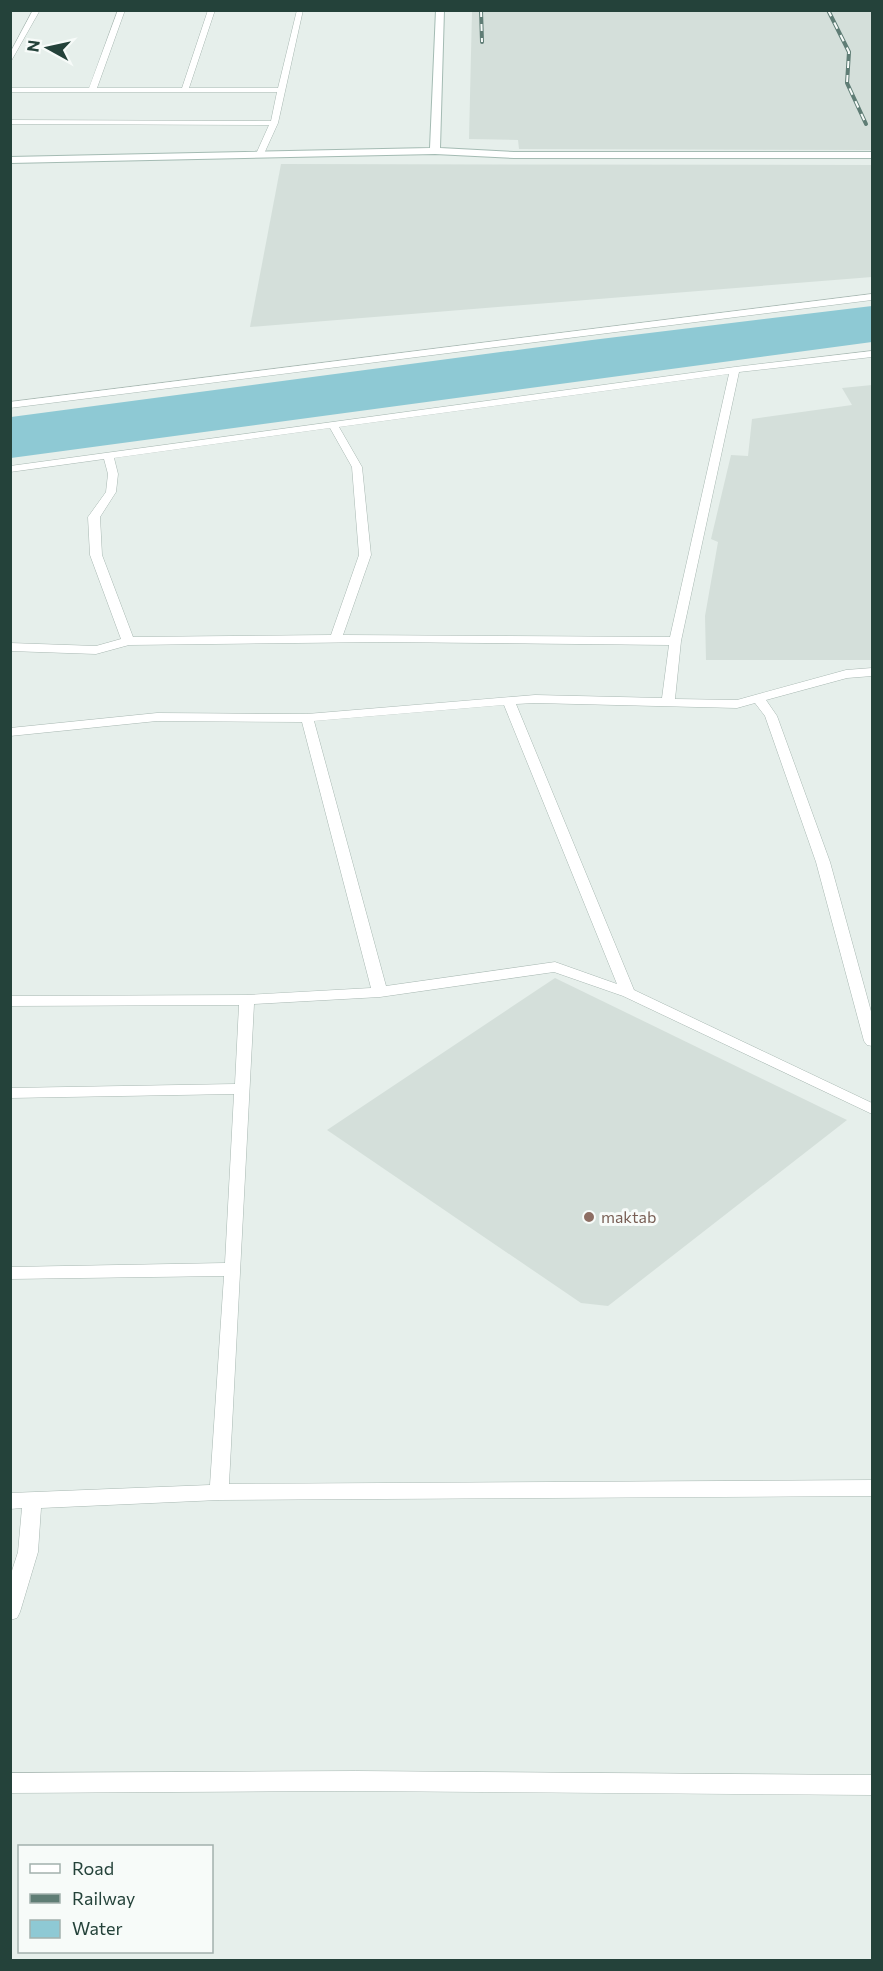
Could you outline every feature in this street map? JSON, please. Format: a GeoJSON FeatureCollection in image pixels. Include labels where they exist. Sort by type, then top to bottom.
{"type":"FeatureCollection","features":[{"type":"Feature","properties":{"kind":"main road"},"geometry":{"type":"LineString","coordinates":[[435,151],[440,10]]}},
{"type":"Feature","properties":{"kind":"main road"},"geometry":{"type":"LineString","coordinates":[[10,160],[435,151],[514,155],[873,156]]}},
{"type":"Feature","properties":{"kind":"street"},"geometry":{"type":"LineString","coordinates":[[10,61],[37,10]]}},
{"type":"Feature","properties":{"kind":"street"},"geometry":{"type":"LineString","coordinates":[[92,90],[122,10]]}},
{"type":"Feature","properties":{"kind":"street"},"geometry":{"type":"LineString","coordinates":[[185,90],[212,10]]}},
{"type":"Feature","properties":{"kind":"street"},"geometry":{"type":"LineString","coordinates":[[261,154],[274,123],[300,10]]}},
{"type":"Feature","properties":{"kind":"street"},"geometry":{"type":"LineString","coordinates":[[10,90],[282,90]]}},
{"type":"Feature","properties":{"kind":"street"},"geometry":{"type":"LineString","coordinates":[[10,122],[274,123]]}},
{"type":"Feature","properties":{"kind":"street"},"geometry":{"type":"LineString","coordinates":[[10,405],[873,297]]}},
{"type":"Feature","properties":{"kind":"street"},"geometry":{"type":"LineString","coordinates":[[10,469],[735,369],[873,354]]}},
{"type":"Feature","properties":{"kind":"street"},"geometry":{"type":"LineString","coordinates":[[668,702],[675,641],[735,369]]}},
{"type":"Feature","properties":{"kind":"street"},"geometry":{"type":"LineString","coordinates":[[333,425],[357,467],[365,555],[336,638]]}},
{"type":"Feature","properties":{"kind":"street"},"geometry":{"type":"LineString","coordinates":[[108,456],[113,474],[111,492],[94,517],[96,555],[128,641]]}},
{"type":"Feature","properties":{"kind":"street"},"geometry":{"type":"LineString","coordinates":[[10,647],[96,650],[128,641],[336,638],[675,641]]}},
{"type":"Feature","properties":{"kind":"street"},"geometry":{"type":"LineString","coordinates":[[10,732],[158,717],[307,718],[535,699],[737,704],[846,674],[873,672]]}},
{"type":"Feature","properties":{"kind":"street"},"geometry":{"type":"LineString","coordinates":[[758,698],[771,717],[823,862],[873,1041]]}},
{"type":"Feature","properties":{"kind":"street"},"geometry":{"type":"LineString","coordinates":[[509,702],[628,993]]}},
{"type":"Feature","properties":{"kind":"street"},"geometry":{"type":"LineString","coordinates":[[307,718],[380,992]]}},
{"type":"Feature","properties":{"kind":"street"},"geometry":{"type":"LineString","coordinates":[[10,1001],[247,999],[380,992],[555,967],[628,993],[873,1109]]}},
{"type":"Feature","properties":{"kind":"street"},"geometry":{"type":"LineString","coordinates":[[219,1492],[247,999]]}},
{"type":"Feature","properties":{"kind":"street"},"geometry":{"type":"LineString","coordinates":[[10,1093],[242,1089]]}},
{"type":"Feature","properties":{"kind":"street"},"geometry":{"type":"LineString","coordinates":[[10,1273],[233,1269]]}},
{"type":"Feature","properties":{"kind":"street"},"geometry":{"type":"LineString","coordinates":[[10,1501],[32,1502],[219,1492],[873,1488]]}},
{"type":"Feature","properties":{"kind":"street"},"geometry":{"type":"LineString","coordinates":[[10,1612],[28,1552],[32,1502]]}},
{"type":"Feature","properties":{"kind":"street"},"geometry":{"type":"LineString","coordinates":[[10,1783],[356,1781],[873,1785]]}},
{"type":"Feature","properties":{"kind":"shaded area"},"geometry":{"type":"Polygon","coordinates":[[[472,11],[872,11],[872,150],[519,149],[518,140],[469,139],[472,11]]]}},
{"type":"Feature","properties":{"kind":"shaded area"},"geometry":{"type":"Polygon","coordinates":[[[281,164],[872,165],[872,277],[250,327],[281,164]]]}},
{"type":"Feature","properties":{"kind":"shaded area"},"geometry":{"type":"Polygon","coordinates":[[[872,385],[872,660],[706,660],[705,616],[718,542],[711,539],[731,455],[748,456],[752,419],[852,405],[842,388],[872,385]]]}},
{"type":"Feature","properties":{"kind":"shaded area","name":"maktab"},"geometry":{"type":"Polygon","coordinates":[[[555,978],[847,1120],[608,1306],[581,1303],[327,1130],[555,978]]]}},
{"type":"Feature","properties":{"kind":"water"},"geometry":{"type":"Polygon","coordinates":[[[872,306],[872,342],[11,458],[11,417],[592,340],[872,306]]]}},
{"type":"Feature","properties":{"kind":"railway"},"geometry":{"type":"LineString","coordinates":[[481,10],[482,42]]}},
{"type":"Feature","properties":{"kind":"railway"},"geometry":{"type":"LineString","coordinates":[[828,10],[849,52],[847,83],[866,124]]}},
{"type":"Feature","properties":{"kind":"place","name":"maktab"},"geometry":{"type":"Point","coordinates":[589,1217]}}]}
